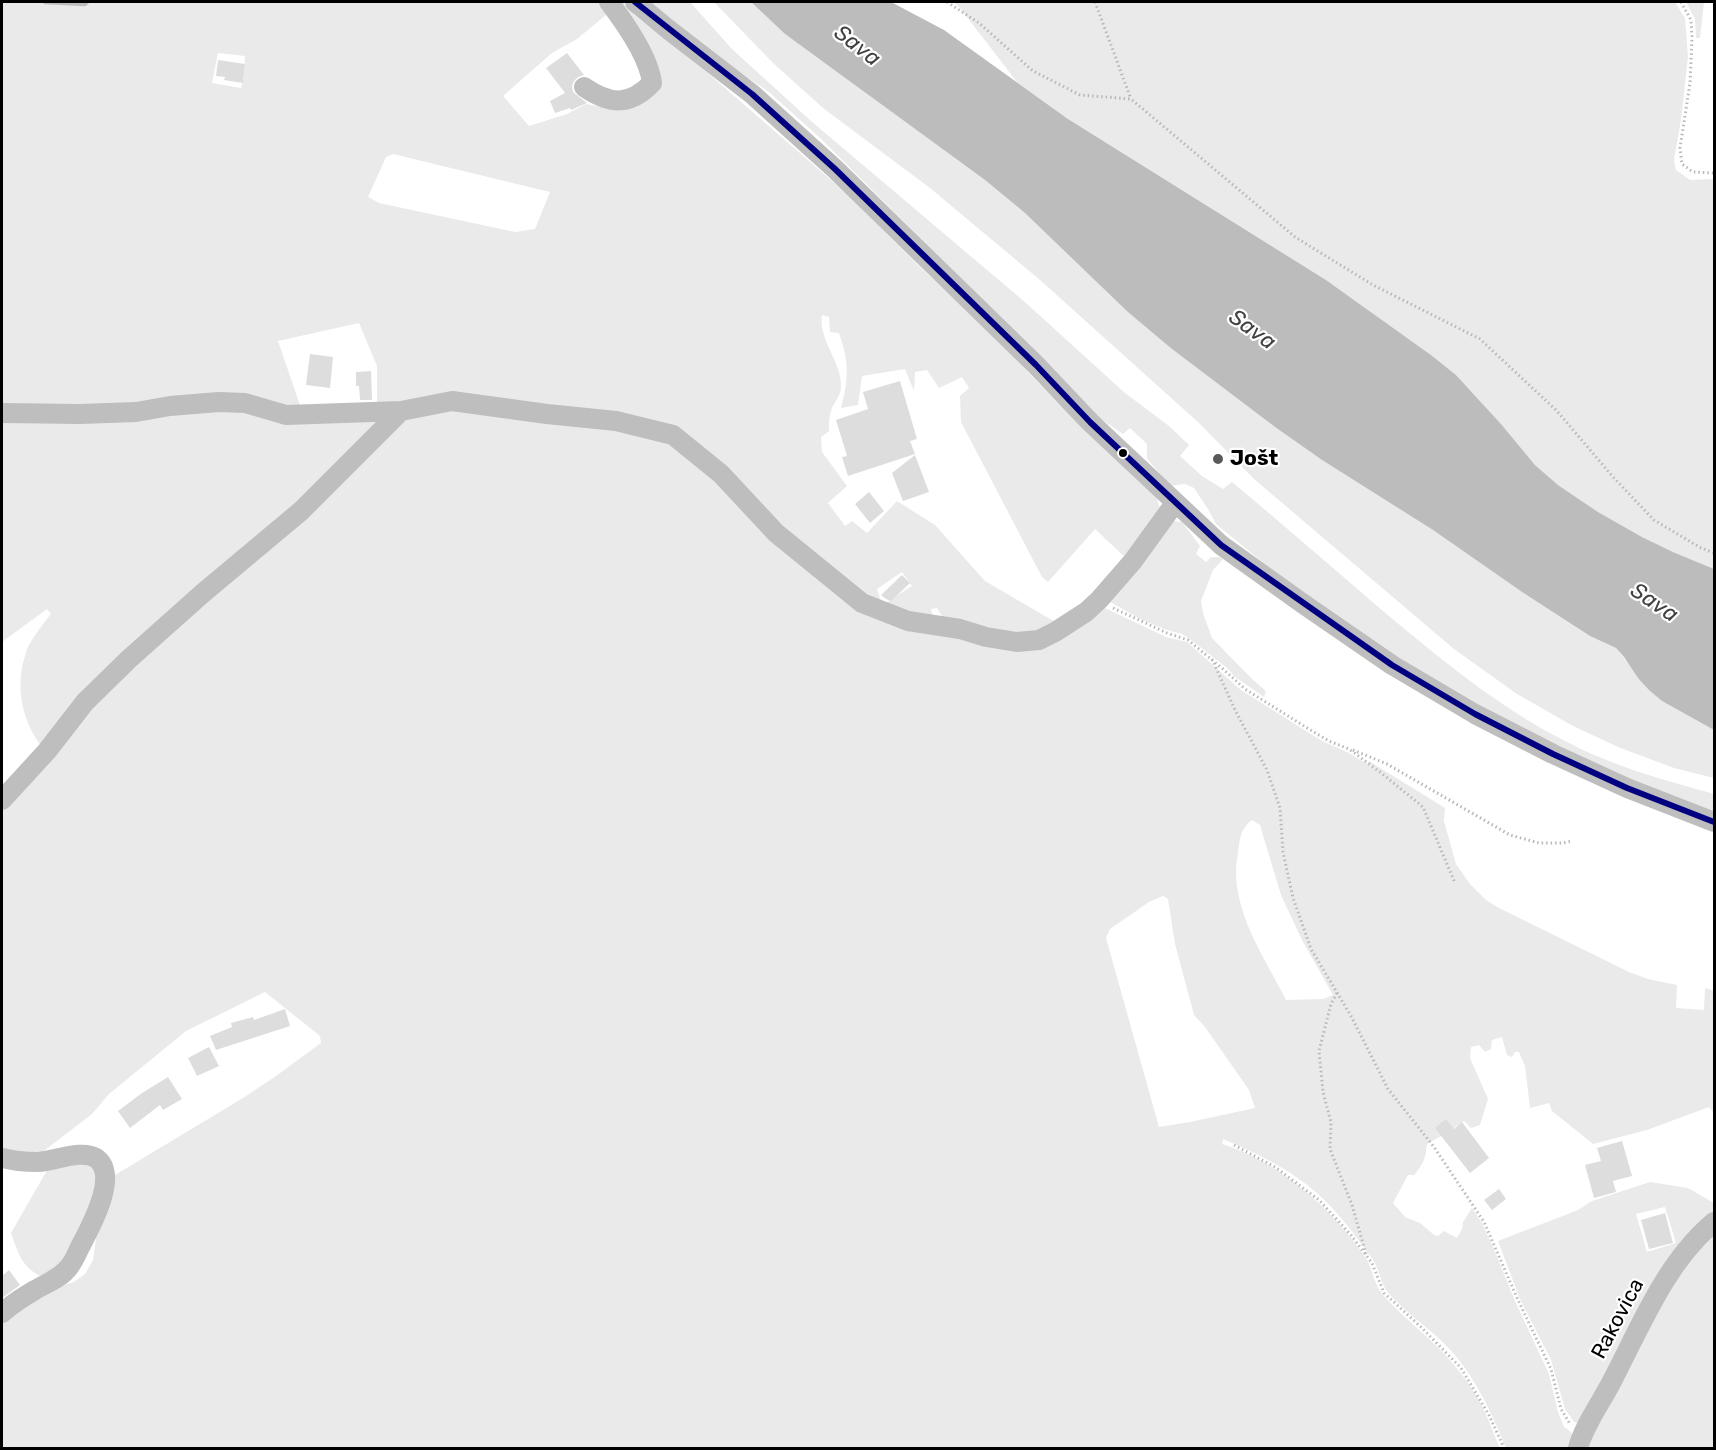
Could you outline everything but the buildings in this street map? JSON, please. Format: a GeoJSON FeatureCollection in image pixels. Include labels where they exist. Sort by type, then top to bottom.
{"type":"FeatureCollection","features":[{"type":"Feature","properties":{"kind":"street"},"geometry":{"type":"LineString","coordinates":[[584,87],[598,97],[624,101],[644,92],[652,82],[651,71],[643,55],[609,2]]}},
{"type":"Feature","properties":{"kind":"street"},"geometry":{"type":"LineString","coordinates":[[635,2],[752,94],[835,170],[1028,357],[1090,422],[1221,545],[1392,665],[1465,708],[1553,754],[1627,788],[1714,822]]}},
{"type":"Feature","properties":{"kind":"street"},"geometry":{"type":"LineString","coordinates":[[2,413],[136,412],[170,406],[219,402],[245,403],[285,415],[401,411],[452,401],[616,421],[673,435],[721,474],[776,533],[862,603],[908,621],[960,629],[986,637],[1017,642],[1040,640],[1086,612],[1133,561],[1175,503]]}},
{"type":"Feature","properties":{"kind":"street"},"geometry":{"type":"LineString","coordinates":[[2,800],[47,751],[85,702],[129,659],[301,511],[401,411]]}},
{"type":"Feature","properties":{"kind":"street"},"geometry":{"type":"LineString","coordinates":[[2,1158],[37,1162],[84,1154],[96,1158],[103,1166],[105,1183],[98,1212],[69,1268],[2,1313]]}},
{"type":"Feature","properties":{"kind":"street","name":"Rakovica"},"geometry":{"type":"LineString","coordinates":[[1580,1442],[1673,1268],[1698,1236],[1714,1222]]}},
{"type":"Feature","properties":{"kind":"path"},"geometry":{"type":"LineString","coordinates":[[947,2],[979,23],[1033,71],[1080,95],[1131,99]]}},
{"type":"Feature","properties":{"kind":"path"},"geometry":{"type":"LineString","coordinates":[[1095,2],[1131,99],[1295,237],[1373,285],[1480,339],[1557,411],[1613,477],[1654,520],[1701,548],[1714,553]]}},
{"type":"Feature","properties":{"kind":"path"},"geometry":{"type":"LineString","coordinates":[[1681,2],[1690,20],[1692,38],[1690,82],[1680,148],[1682,164],[1693,172],[1714,174]]}},
{"type":"Feature","properties":{"kind":"path"},"geometry":{"type":"LineString","coordinates":[[1098,600],[1141,622],[1188,640],[1245,689],[1312,731],[1329,741],[1387,764],[1510,835],[1539,843],[1572,841]]}},
{"type":"Feature","properties":{"kind":"path"},"geometry":{"type":"LineString","coordinates":[[1212,659],[1235,710],[1267,770],[1274,789],[1280,807],[1283,852],[1293,898],[1311,949],[1351,1016],[1388,1089],[1434,1147],[1484,1222],[1551,1369],[1561,1409],[1580,1442]]}},
{"type":"Feature","properties":{"kind":"path"},"geometry":{"type":"LineString","coordinates":[[1349,749],[1423,807],[1455,883]]}},
{"type":"Feature","properties":{"kind":"path"},"geometry":{"type":"LineString","coordinates":[[1337,993],[1331,1004],[1319,1051],[1323,1092],[1331,1122],[1330,1149],[1352,1205],[1366,1256]]}},
{"type":"Feature","properties":{"kind":"path"},"geometry":{"type":"LineString","coordinates":[[1234,1145],[1275,1167],[1319,1200],[1351,1235],[1372,1263],[1384,1293],[1461,1368],[1489,1415],[1504,1449]]}},
{"type":"Feature","properties":{"kind":"shaded area"},"geometry":{"type":"Polygon","coordinates":[[[2,2],[599,2],[606,15],[577,39],[552,53],[503,96],[529,126],[567,114],[586,104],[617,110],[629,108],[658,92],[657,73],[620,2],[623,2],[634,15],[702,68],[847,194],[1156,496],[1161,511],[1128,560],[1095,529],[1048,582],[1042,577],[961,422],[960,396],[969,388],[962,377],[939,388],[927,370],[915,372],[914,391],[905,369],[862,376],[858,405],[841,408],[847,379],[845,353],[839,333],[830,332],[829,317],[822,315],[823,334],[838,368],[841,387],[831,411],[829,431],[821,437],[822,452],[847,486],[828,503],[845,526],[852,521],[867,533],[897,501],[935,525],[985,581],[1057,623],[1045,631],[1032,635],[1002,635],[945,621],[937,608],[931,609],[933,618],[931,621],[925,621],[923,630],[955,634],[1003,647],[1030,648],[1052,641],[1099,607],[1166,637],[1187,642],[1241,690],[1322,741],[1367,764],[1369,761],[1445,808],[1444,821],[1456,864],[1470,884],[1486,900],[1629,972],[1677,985],[1676,1008],[1704,1010],[1705,988],[1714,991],[1714,1113],[1709,1107],[1647,1130],[1593,1144],[1552,1111],[1549,1103],[1530,1108],[1525,1066],[1519,1052],[1515,1052],[1512,1057],[1507,1055],[1502,1037],[1492,1040],[1491,1049],[1485,1052],[1479,1045],[1471,1047],[1470,1058],[1488,1099],[1480,1125],[1471,1128],[1464,1121],[1427,1144],[1422,1164],[1414,1175],[1408,1175],[1393,1203],[1405,1217],[1420,1223],[1433,1234],[1438,1236],[1444,1231],[1457,1238],[1472,1208],[1482,1223],[1549,1374],[1564,1427],[1575,1439],[1574,1448],[1506,1448],[1486,1403],[1466,1370],[1443,1342],[1389,1294],[1374,1261],[1332,1208],[1308,1185],[1285,1170],[1223,1139],[1222,1144],[1263,1162],[1303,1189],[1337,1222],[1366,1258],[1383,1295],[1446,1356],[1464,1378],[1481,1405],[1500,1448],[2,1448],[2,1317],[27,1298],[74,1282],[85,1274],[93,1260],[98,1225],[106,1202],[110,1178],[243,1098],[321,1043],[320,1036],[265,992],[186,1031],[109,1094],[92,1114],[36,1157],[2,1155],[2,807],[62,742],[92,702],[109,686],[99,680],[43,748],[26,719],[20,686],[28,647],[51,614],[47,609],[2,642],[2,417],[79,418],[148,414],[220,406],[244,409],[285,420],[312,416],[376,414],[402,419],[419,412],[421,403],[398,406],[377,403],[377,366],[359,323],[278,341],[301,408],[285,411],[272,405],[218,398],[134,409],[2,410],[2,2]],[[218,53],[212,83],[241,88],[245,56],[218,53]],[[393,154],[386,157],[368,197],[379,203],[515,232],[535,229],[550,192],[393,154]],[[902,572],[877,589],[882,605],[912,586],[902,572]],[[1252,820],[1243,830],[1236,871],[1241,905],[1261,954],[1286,1000],[1323,999],[1333,995],[1302,940],[1281,895],[1260,825],[1252,820]],[[1163,896],[1149,902],[1110,929],[1106,938],[1159,1127],[1255,1108],[1249,1090],[1194,1015],[1175,944],[1168,899],[1163,896]]]}},
{"type":"Feature","properties":{"kind":"shaded area"},"geometry":{"type":"Polygon","coordinates":[[[650,2],[690,2],[732,49],[811,121],[1026,303],[1125,393],[1169,426],[1189,445],[1180,456],[1202,476],[1223,489],[1232,482],[1377,606],[1467,679],[1515,712],[1583,750],[1638,772],[1714,794],[1714,813],[1627,779],[1506,722],[1378,645],[1288,583],[1216,524],[1194,488],[1185,484],[1169,486],[1147,458],[1147,444],[1130,428],[1123,434],[1098,417],[820,138],[769,92],[705,49],[650,2]]]}},
{"type":"Feature","properties":{"kind":"shaded area"},"geometry":{"type":"Polygon","coordinates":[[[714,2],[751,2],[785,34],[985,180],[1025,213],[1172,349],[1275,427],[1322,460],[1433,530],[1522,592],[1590,636],[1616,648],[1662,701],[1714,730],[1714,778],[1674,768],[1618,747],[1573,726],[1517,694],[1454,649],[1254,479],[1199,423],[1040,280],[930,188],[823,108],[772,62],[714,2]]]}},
{"type":"Feature","properties":{"kind":"shaded area"},"geometry":{"type":"Polygon","coordinates":[[[954,2],[1675,2],[1685,18],[1688,57],[1674,160],[1676,170],[1690,180],[1714,179],[1714,569],[1642,537],[1598,512],[1558,485],[1535,465],[1456,375],[1431,355],[1326,280],[1068,119],[1017,82],[954,2]]]}},
{"type":"Feature","properties":{"kind":"shaded area"},"geometry":{"type":"Polygon","coordinates":[[[1686,2],[1704,2],[1700,38],[1696,38],[1695,19],[1686,2]]]}},
{"type":"Feature","properties":{"kind":"shaded area"},"geometry":{"type":"Polygon","coordinates":[[[1173,521],[1182,522],[1200,546],[1196,554],[1206,562],[1211,557],[1223,559],[1213,570],[1201,601],[1203,613],[1212,638],[1266,691],[1264,697],[1235,677],[1227,668],[1182,634],[1142,620],[1105,599],[1173,521]]]}},
{"type":"Feature","properties":{"kind":"shaded area"},"geometry":{"type":"Polygon","coordinates":[[[95,1164],[100,1186],[75,1244],[54,1271],[40,1276],[24,1263],[11,1233],[50,1165],[95,1164]]]}},
{"type":"Feature","properties":{"kind":"shaded area"},"geometry":{"type":"Polygon","coordinates":[[[1650,1182],[1688,1188],[1714,1203],[1714,1219],[1579,1424],[1574,1422],[1565,1409],[1551,1360],[1520,1299],[1498,1241],[1578,1210],[1592,1201],[1650,1182]],[[1665,1207],[1636,1214],[1647,1252],[1676,1243],[1665,1207]]]}},
{"type":"Feature","properties":{"kind":"shaded area"},"geometry":{"type":"Polygon","coordinates":[[[1714,1226],[1714,1448],[1584,1448],[1654,1310],[1714,1226]]]}},
{"type":"Feature","properties":{"kind":"water","name":"Sava"},"geometry":{"type":"Polygon","coordinates":[[[751,2],[891,2],[944,30],[1068,119],[1326,280],[1431,355],[1456,375],[1535,465],[1558,485],[1598,512],[1642,537],[1714,569],[1714,730],[1662,701],[1638,678],[1616,648],[1590,636],[1522,592],[1433,530],[1322,460],[1275,427],[1172,349],[1128,312],[1025,213],[985,180],[785,34],[751,2]]]}},
{"type":"Feature","properties":{"kind":"waterway"},"geometry":{"type":"LineString","coordinates":[[45,2],[85,4],[87,2]]}},
{"type":"Feature","properties":{"kind":"transit line"},"geometry":{"type":"LineString","coordinates":[[635,2],[752,94],[835,169],[1036,365],[1090,422],[1221,545],[1392,665],[1475,714],[1553,754],[1627,788],[1714,822]]}},
{"type":"Feature","properties":{"kind":"place","name":"Jošt"},"geometry":{"type":"Point","coordinates":[1218,459]}}]}
